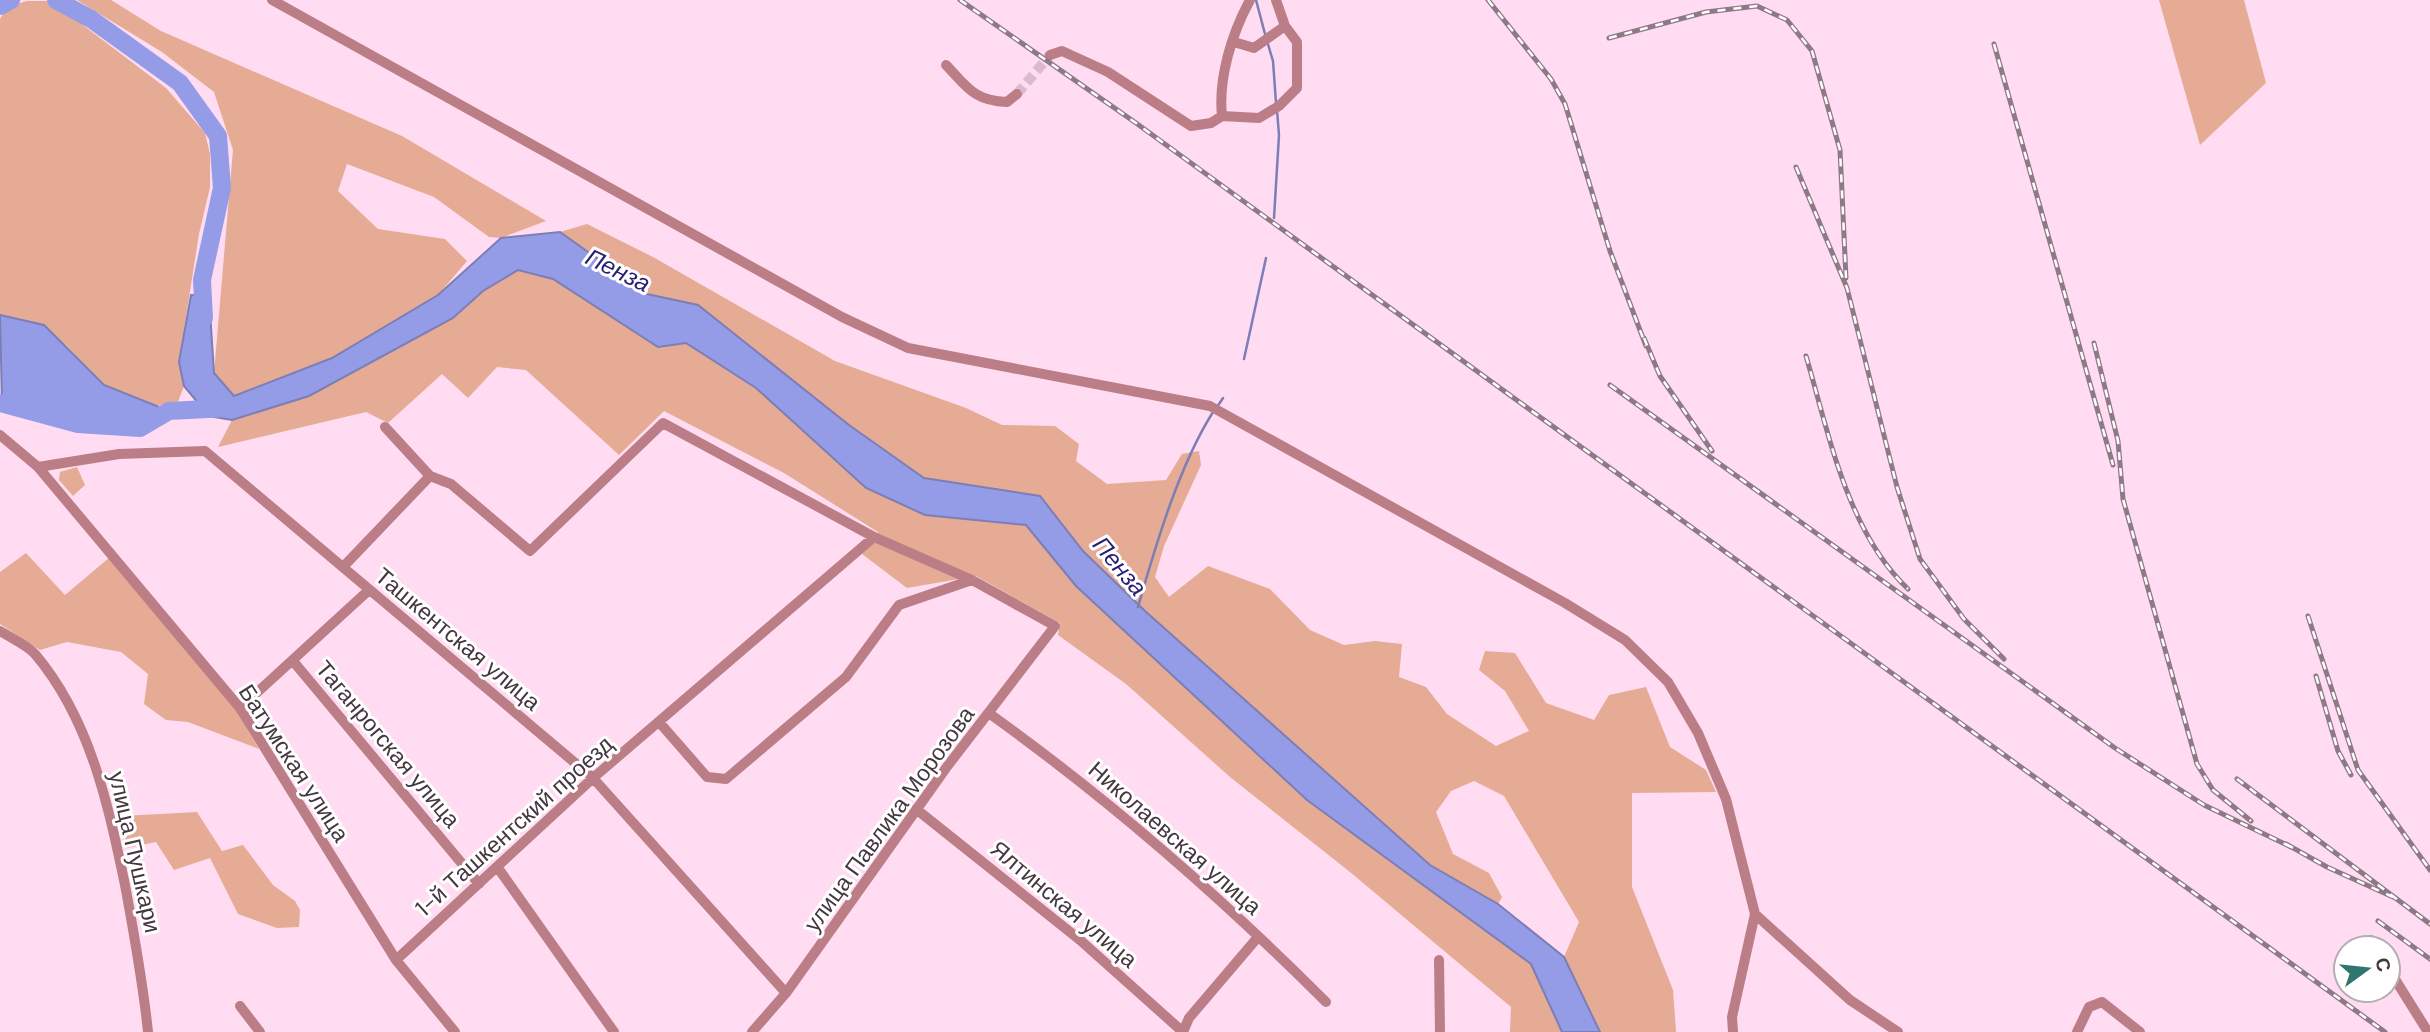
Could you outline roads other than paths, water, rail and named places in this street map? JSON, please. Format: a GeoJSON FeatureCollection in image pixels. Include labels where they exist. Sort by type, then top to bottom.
{"type":"FeatureCollection","features":[{"type":"Feature","properties":{"kind":"street"},"geometry":{"type":"LineString","coordinates":[[272,0],[842,317],[908,348],[1210,406],[1565,603],[1625,640],[1668,682],[1698,733],[1726,799],[1755,914],[1732,1017],[1733,1032]]}},
{"type":"Feature","properties":{"kind":"street"},"geometry":{"type":"LineString","coordinates":[[1222,116],[1220,98],[1240,18],[1250,0]]}},
{"type":"Feature","properties":{"kind":"street"},"geometry":{"type":"LineString","coordinates":[[1050,55],[1062,51],[1108,72],[1191,126],[1211,123],[1222,116],[1259,118],[1279,106],[1297,88],[1297,42],[1285,26],[1276,0]]}},
{"type":"Feature","properties":{"kind":"street"},"geometry":{"type":"LineString","coordinates":[[1234,43],[1254,48],[1285,26]]}},
{"type":"Feature","properties":{"kind":"street"},"geometry":{"type":"LineString","coordinates":[[946,65],[974,94],[989,102],[1007,102],[1017,94]]}},
{"type":"Feature","properties":{"kind":"street"},"geometry":{"type":"LineString","coordinates":[[385,427],[430,476],[452,484],[530,551],[663,423],[874,537],[972,580]]}},
{"type":"Feature","properties":{"kind":"street","name":"Батумская улица"},"geometry":{"type":"LineString","coordinates":[[0,435],[38,467],[240,708],[396,960],[454,1032]]}},
{"type":"Feature","properties":{"kind":"street","name":"Ташкентская улица"},"geometry":{"type":"LineString","coordinates":[[38,467],[119,454],[205,451],[593,778],[786,993]]}},
{"type":"Feature","properties":{"kind":"street"},"geometry":{"type":"LineString","coordinates":[[344,566],[430,476]]}},
{"type":"Feature","properties":{"kind":"street","name":"1-й Ташкентский проезд"},"geometry":{"type":"LineString","coordinates":[[396,960],[593,778],[874,537]]}},
{"type":"Feature","properties":{"kind":"street"},"geometry":{"type":"LineString","coordinates":[[659,722],[707,777],[726,779],[846,677],[899,605],[972,580]]}},
{"type":"Feature","properties":{"kind":"street","name":"улица Павлика Морозова"},"geometry":{"type":"LineString","coordinates":[[752,1032],[786,993],[916,809],[1055,626],[972,580]]}},
{"type":"Feature","properties":{"kind":"street"},"geometry":{"type":"LineString","coordinates":[[240,708],[369,590]]}},
{"type":"Feature","properties":{"kind":"street","name":"улица Пушкари"},"geometry":{"type":"LineString","coordinates":[[0,631],[34,652],[62,691],[92,756],[107,797],[140,963],[148,1032]]}},
{"type":"Feature","properties":{"kind":"street","name":"Таганрогская улица"},"geometry":{"type":"LineString","coordinates":[[293,661],[479,884]]}},
{"type":"Feature","properties":{"kind":"street","name":"Николаевская улица"},"geometry":{"type":"LineString","coordinates":[[990,714],[1059,764],[1258,937],[1326,1002]]}},
{"type":"Feature","properties":{"kind":"street","name":"Ялтинская улица"},"geometry":{"type":"LineString","coordinates":[[916,809],[1080,940],[1183,1032]]}},
{"type":"Feature","properties":{"kind":"street"},"geometry":{"type":"LineString","coordinates":[[498,868],[614,1032]]}},
{"type":"Feature","properties":{"kind":"street"},"geometry":{"type":"LineString","coordinates":[[1755,914],[1850,1000],[1898,1032]]}},
{"type":"Feature","properties":{"kind":"street"},"geometry":{"type":"LineString","coordinates":[[1183,1032],[1189,1018],[1258,937]]}},
{"type":"Feature","properties":{"kind":"street"},"geometry":{"type":"LineString","coordinates":[[1439,960],[1440,1032]]}},
{"type":"Feature","properties":{"kind":"street"},"geometry":{"type":"LineString","coordinates":[[2402,990],[2428,1032]]}},
{"type":"Feature","properties":{"kind":"street"},"geometry":{"type":"LineString","coordinates":[[2077,1032],[2089,1007],[2102,1002],[2140,1032]]}},
{"type":"Feature","properties":{"kind":"street"},"geometry":{"type":"LineString","coordinates":[[240,1006],[260,1032]]}},
{"type":"Feature","properties":{"kind":"water"},"geometry":{"type":"Polygon","coordinates":[[[560,232],[647,294],[698,305],[849,425],[924,478],[1040,496],[1083,551],[1145,611],[1430,865],[1498,904],[1564,957],[1600,1032],[1562,1032],[1531,964],[1307,800],[1076,586],[1026,525],[925,515],[866,488],[756,388],[686,343],[658,347],[553,279],[518,270],[483,291],[453,318],[309,396],[232,420],[209,416],[184,386],[179,362],[191,295],[209,296],[214,373],[234,396],[332,358],[438,295],[501,238],[560,232]]]}},
{"type":"Feature","properties":{"kind":"water"},"geometry":{"type":"Polygon","coordinates":[[[0,315],[44,325],[104,385],[169,411],[140,428],[78,424],[2,404],[0,315]]]}},
{"type":"Feature","properties":{"kind":"waterway"},"geometry":{"type":"LineString","coordinates":[[0,6],[11,0]]}},
{"type":"Feature","properties":{"kind":"waterway"},"geometry":{"type":"LineString","coordinates":[[56,0],[91,19],[180,83],[218,136],[222,188],[202,280],[204,318]]}},
{"type":"Feature","properties":{"kind":"waterway"},"geometry":{"type":"LineString","coordinates":[[1256,0],[1265,34]]}},
{"type":"Feature","properties":{"kind":"waterway"},"geometry":{"type":"LineString","coordinates":[[1267,41],[1273,61],[1276,103]]}},
{"type":"Feature","properties":{"kind":"waterway"},"geometry":{"type":"LineString","coordinates":[[1274,218],[1279,135],[1277,110]]}},
{"type":"Feature","properties":{"kind":"waterway"},"geometry":{"type":"LineString","coordinates":[[1244,359],[1266,258]]}},
{"type":"Feature","properties":{"kind":"waterway"},"geometry":{"type":"LineString","coordinates":[[1217,407],[1223,398]]}},
{"type":"Feature","properties":{"kind":"waterway"},"geometry":{"type":"LineString","coordinates":[[0,403],[78,424],[140,428],[169,411],[227,408]]}},
{"type":"Feature","properties":{"kind":"waterway","name":"Пенза"},"geometry":{"type":"LineString","coordinates":[[1138,607],[1179,481],[1213,412]]}},
{"type":"Feature","properties":{"kind":"tunnel"},"geometry":{"type":"LineString","coordinates":[[1017,94],[1050,55]]}},
{"type":"Feature","properties":{"kind":"railway"},"geometry":{"type":"LineString","coordinates":[[960,0],[1136,123],[2385,1032]]}},
{"type":"Feature","properties":{"kind":"railway"},"geometry":{"type":"LineString","coordinates":[[1488,0],[1551,79],[1565,104],[1610,251],[1646,346]]}},
{"type":"Feature","properties":{"kind":"railway"},"geometry":{"type":"LineString","coordinates":[[1609,38],[1706,12],[1757,6],[1787,20],[1812,51],[1840,150],[1846,278]]}},
{"type":"Feature","properties":{"kind":"railway"},"geometry":{"type":"LineString","coordinates":[[1994,44],[2113,465]]}},
{"type":"Feature","properties":{"kind":"railway"},"geometry":{"type":"LineString","coordinates":[[1796,167],[1847,288],[1897,487],[1920,559],[1964,619],[2004,659]]}},
{"type":"Feature","properties":{"kind":"railway"},"geometry":{"type":"LineString","coordinates":[[1644,338],[1660,376],[1712,451]]}},
{"type":"Feature","properties":{"kind":"railway"},"geometry":{"type":"LineString","coordinates":[[2094,343],[2118,441],[2123,499],[2197,764],[2213,790],[2251,821]]}},
{"type":"Feature","properties":{"kind":"railway"},"geometry":{"type":"LineString","coordinates":[[1806,356],[1832,449],[1855,510],[1887,566],[1908,589]]}},
{"type":"Feature","properties":{"kind":"railway"},"geometry":{"type":"LineString","coordinates":[[1610,385],[2115,748],[2204,805],[2293,848]]}},
{"type":"Feature","properties":{"kind":"railway"},"geometry":{"type":"LineString","coordinates":[[2308,616],[2358,770],[2430,870]]}},
{"type":"Feature","properties":{"kind":"railway"},"geometry":{"type":"LineString","coordinates":[[2316,676],[2338,751],[2351,775]]}},
{"type":"Feature","properties":{"kind":"railway"},"geometry":{"type":"LineString","coordinates":[[2237,779],[2430,924]]}},
{"type":"Feature","properties":{"kind":"railway"},"geometry":{"type":"LineString","coordinates":[[2286,844],[2327,867],[2393,897]]}},
{"type":"Feature","properties":{"kind":"railway"},"geometry":{"type":"LineString","coordinates":[[2378,921],[2430,959]]}}]}
